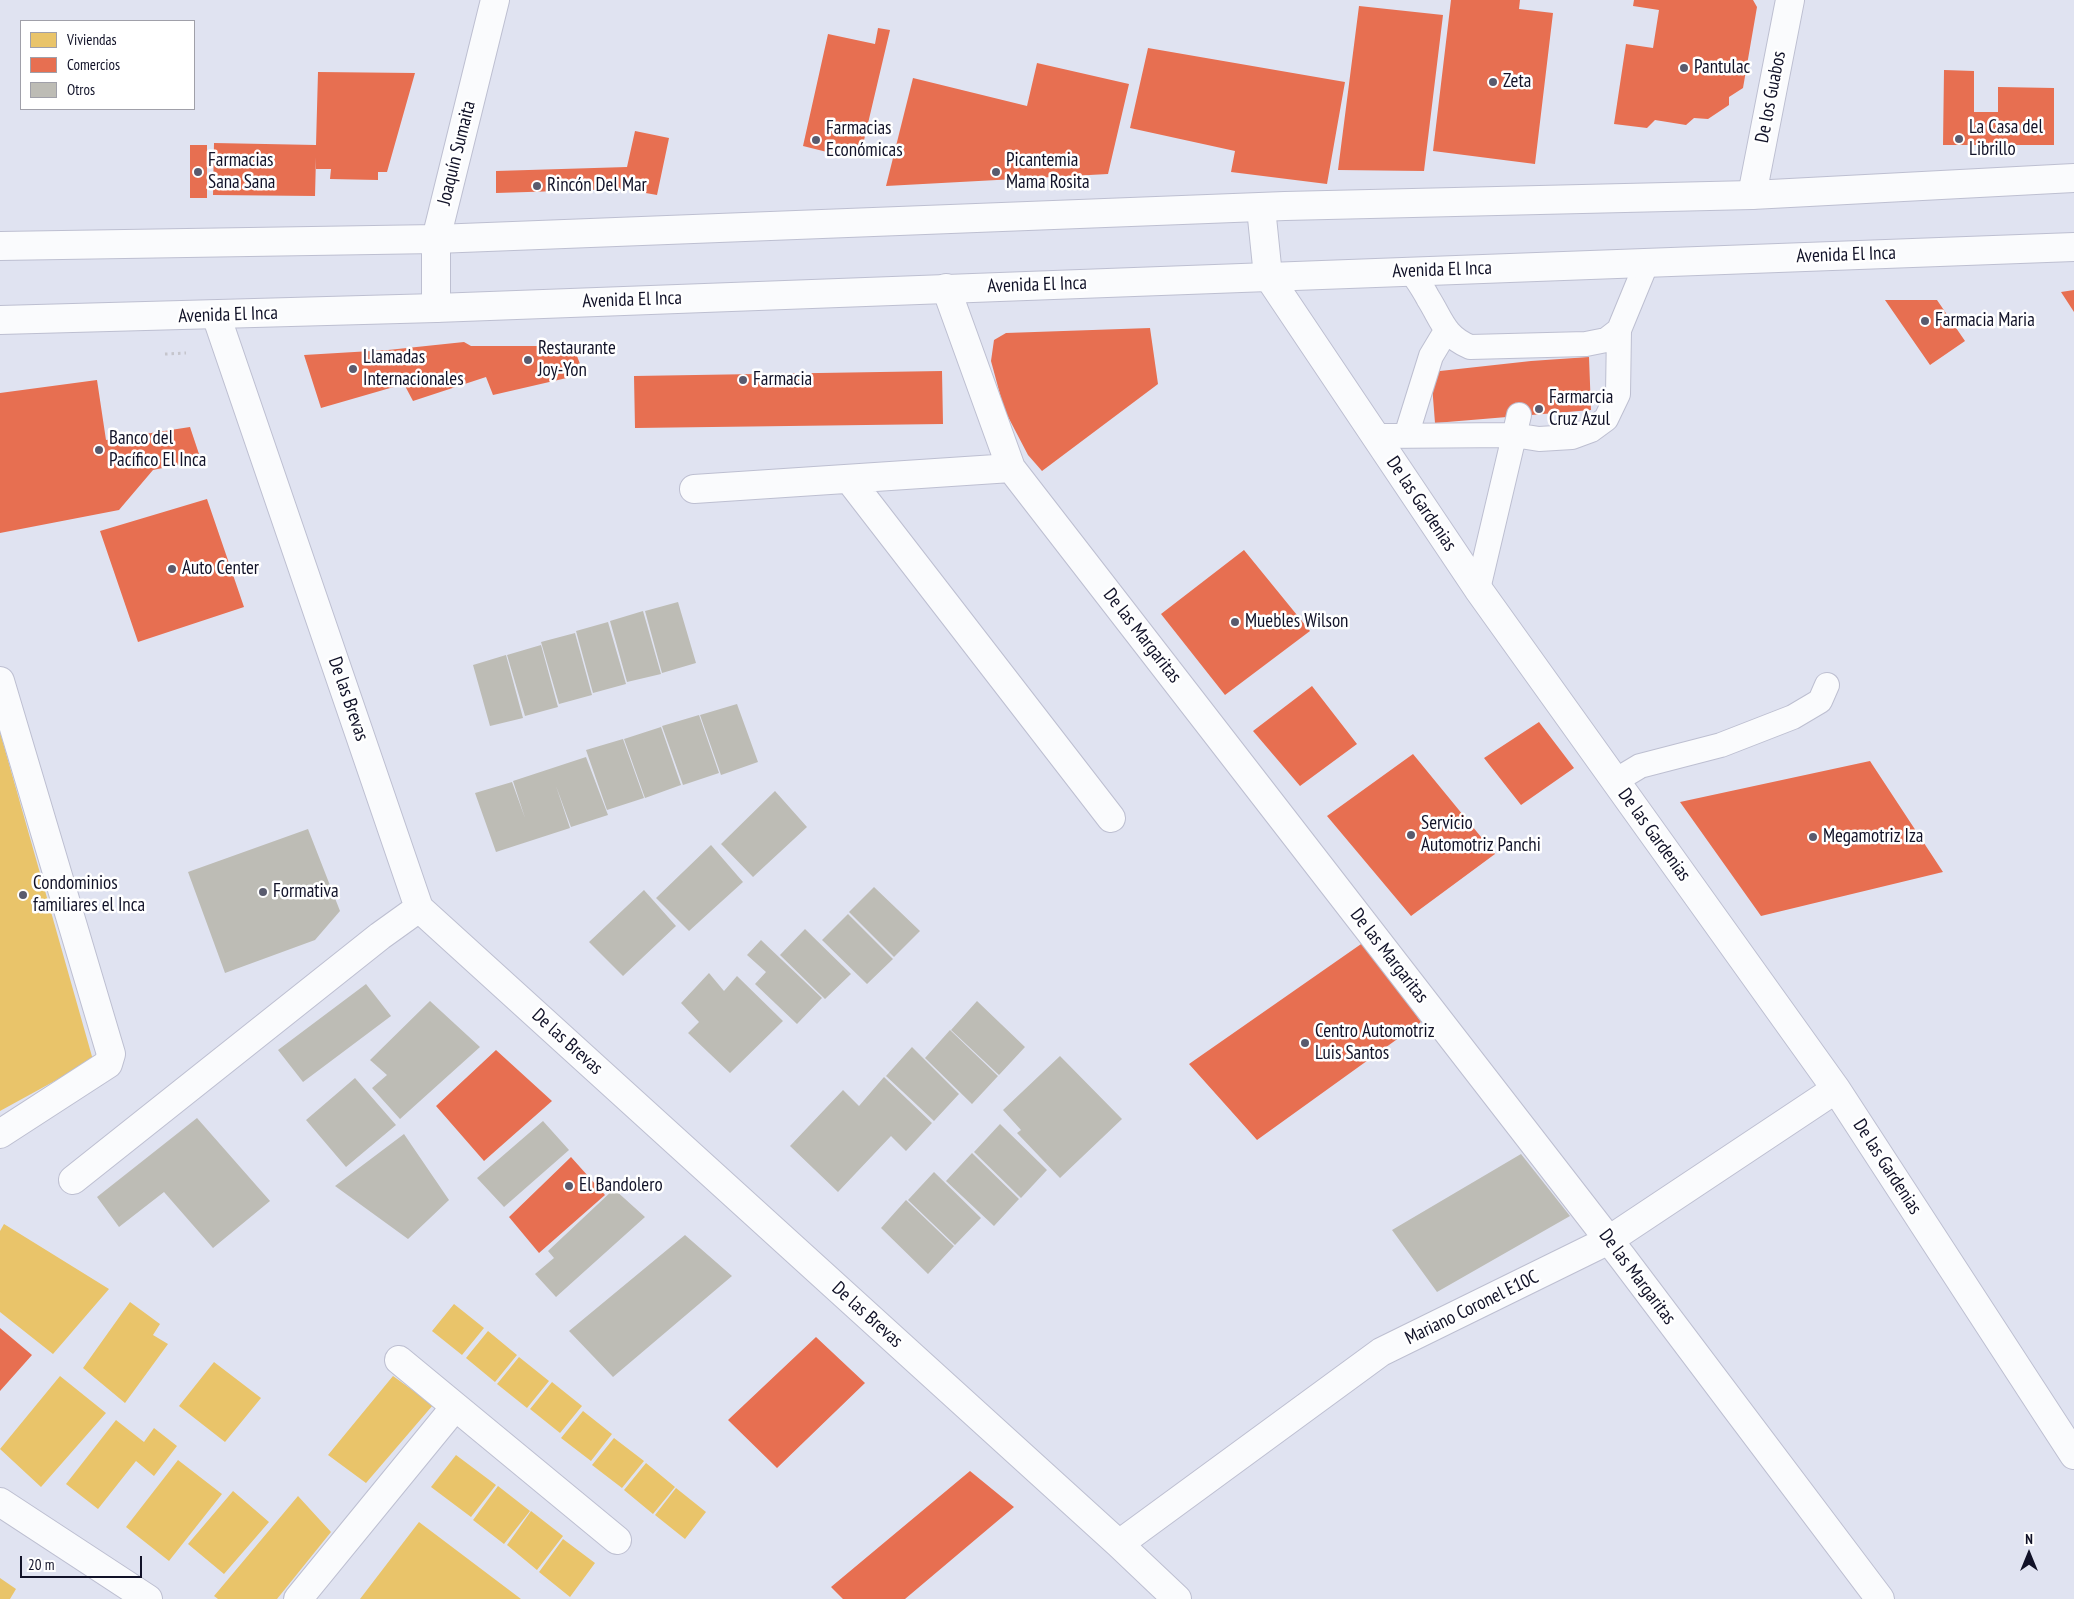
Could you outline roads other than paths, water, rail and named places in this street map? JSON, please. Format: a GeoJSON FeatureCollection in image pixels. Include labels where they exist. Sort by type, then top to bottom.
{"type":"FeatureCollection","features":[{"type":"Feature","properties":{"kind":"street","name":"Joaquín Sumaita"},"geometry":{"type":"LineString","coordinates":[[436,308],[436,239],[495,0]]}},
{"type":"Feature","properties":{"kind":"street","name":"De los Guabos"},"geometry":{"type":"LineString","coordinates":[[1752,195],[1790,0]]}},
{"type":"Feature","properties":{"kind":"street"},"geometry":{"type":"LineString","coordinates":[[0,246],[436,239],[1262,208],[1752,195],[2074,178]]}},
{"type":"Feature","properties":{"kind":"street","name":"De las Gardenias"},"geometry":{"type":"LineString","coordinates":[[1262,208],[1268,276],[1478,589],[1836,1090],[2074,1455]]}},
{"type":"Feature","properties":{"kind":"street","name":"Avenida El Inca"},"geometry":{"type":"LineString","coordinates":[[0,320],[436,308],[2074,247]]}},
{"type":"Feature","properties":{"kind":"street","name":"De las Margaritas"},"geometry":{"type":"LineString","coordinates":[[946,288],[1011,468],[1608,1240],[1880,1599]]}},
{"type":"Feature","properties":{"kind":"street","name":"De las Brevas"},"geometry":{"type":"LineString","coordinates":[[216,315],[419,908],[1119,1544],[1177,1599]]}},
{"type":"Feature","properties":{"kind":"street"},"geometry":{"type":"LineString","coordinates":[[694,489],[1011,468]]}},
{"type":"Feature","properties":{"kind":"street"},"geometry":{"type":"LineString","coordinates":[[849,478],[1111,818]]}},
{"type":"Feature","properties":{"kind":"street"},"geometry":{"type":"LineString","coordinates":[[0,681],[111,1054],[108,1064],[0,1134]]}},
{"type":"Feature","properties":{"kind":"street"},"geometry":{"type":"LineString","coordinates":[[73,1180],[380,936],[419,908]]}},
{"type":"Feature","properties":{"kind":"street","name":"Mariano Coronel E10C"},"geometry":{"type":"LineString","coordinates":[[1119,1544],[1382,1352],[1608,1240],[1836,1090]]}},
{"type":"Feature","properties":{"kind":"street"},"geometry":{"type":"LineString","coordinates":[[399,1360],[617,1540]]}},
{"type":"Feature","properties":{"kind":"street"},"geometry":{"type":"LineString","coordinates":[[298,1599],[455,1407]]}},
{"type":"Feature","properties":{"kind":"street"},"geometry":{"type":"LineString","coordinates":[[0,1502],[148,1599]]}},
{"type":"Feature","properties":{"kind":"lane"},"geometry":{"type":"LineString","coordinates":[[1375,436],[1406,436],[1516,425],[1539,439],[1572,436],[1591,430],[1606,419],[1618,394],[1619,330],[1647,262]]}},
{"type":"Feature","properties":{"kind":"lane"},"geometry":{"type":"LineString","coordinates":[[1412,271],[1446,331],[1457,342],[1470,347],[1533,353],[1606,340],[1619,330]]}},
{"type":"Feature","properties":{"kind":"lane"},"geometry":{"type":"LineString","coordinates":[[1406,436],[1431,356],[1446,331]]}},
{"type":"Feature","properties":{"kind":"lane"},"geometry":{"type":"LineString","coordinates":[[1478,589],[1516,425]]}},
{"type":"Feature","properties":{"kind":"lane"},"geometry":{"type":"LineString","coordinates":[[1615,781],[1640,766],[1721,745],[1793,717],[1820,701],[1827,685]]}},
{"type":"Feature","properties":{"kind":"place","name":"Pantulac"},"geometry":{"type":"Point","coordinates":[1684,68]}},
{"type":"Feature","properties":{"kind":"place","name":"Zeta"},"geometry":{"type":"Point","coordinates":[1493,82]}},
{"type":"Feature","properties":{"kind":"place","name":"La Casa del Librillo"},"geometry":{"type":"Point","coordinates":[1959,139]}},
{"type":"Feature","properties":{"kind":"place","name":"Farmacias Económicas"},"geometry":{"type":"Point","coordinates":[816,140]}},
{"type":"Feature","properties":{"kind":"place","name":"Farmacias Sana Sana"},"geometry":{"type":"Point","coordinates":[198,172]}},
{"type":"Feature","properties":{"kind":"place","name":"Picantemia Mama Rosita"},"geometry":{"type":"Point","coordinates":[996,172]}},
{"type":"Feature","properties":{"kind":"place","name":"Rincón Del Mar"},"geometry":{"type":"Point","coordinates":[537,186]}},
{"type":"Feature","properties":{"kind":"place","name":"Farmacia Maria"},"geometry":{"type":"Point","coordinates":[1925,321]}},
{"type":"Feature","properties":{"kind":"place","name":"Restaurante Joy-Yon"},"geometry":{"type":"Point","coordinates":[528,360]}},
{"type":"Feature","properties":{"kind":"place","name":"Llamadas Internacionales"},"geometry":{"type":"Point","coordinates":[353,369]}},
{"type":"Feature","properties":{"kind":"place","name":"Farmacia"},"geometry":{"type":"Point","coordinates":[743,380]}},
{"type":"Feature","properties":{"kind":"place","name":"Farmarcia Cruz Azul"},"geometry":{"type":"Point","coordinates":[1539,409]}},
{"type":"Feature","properties":{"kind":"place","name":"Banco del Pacífico El Inca"},"geometry":{"type":"Point","coordinates":[99,450]}},
{"type":"Feature","properties":{"kind":"place","name":"Auto Center"},"geometry":{"type":"Point","coordinates":[172,569]}},
{"type":"Feature","properties":{"kind":"place","name":"Muebles Wilson"},"geometry":{"type":"Point","coordinates":[1235,622]}},
{"type":"Feature","properties":{"kind":"place","name":"Servicio Automotriz Panchi"},"geometry":{"type":"Point","coordinates":[1411,835]}},
{"type":"Feature","properties":{"kind":"place","name":"Megamotriz Iza"},"geometry":{"type":"Point","coordinates":[1813,837]}},
{"type":"Feature","properties":{"kind":"place","name":"Formativa"},"geometry":{"type":"Point","coordinates":[263,892]}},
{"type":"Feature","properties":{"kind":"place","name":"Condominios familiares el Inca"},"geometry":{"type":"Point","coordinates":[23,895]}},
{"type":"Feature","properties":{"kind":"place","name":"Centro Automotriz Luis Santos"},"geometry":{"type":"Point","coordinates":[1305,1043]}},
{"type":"Feature","properties":{"kind":"place","name":"El Bandolero"},"geometry":{"type":"Point","coordinates":[569,1186]}}]}
